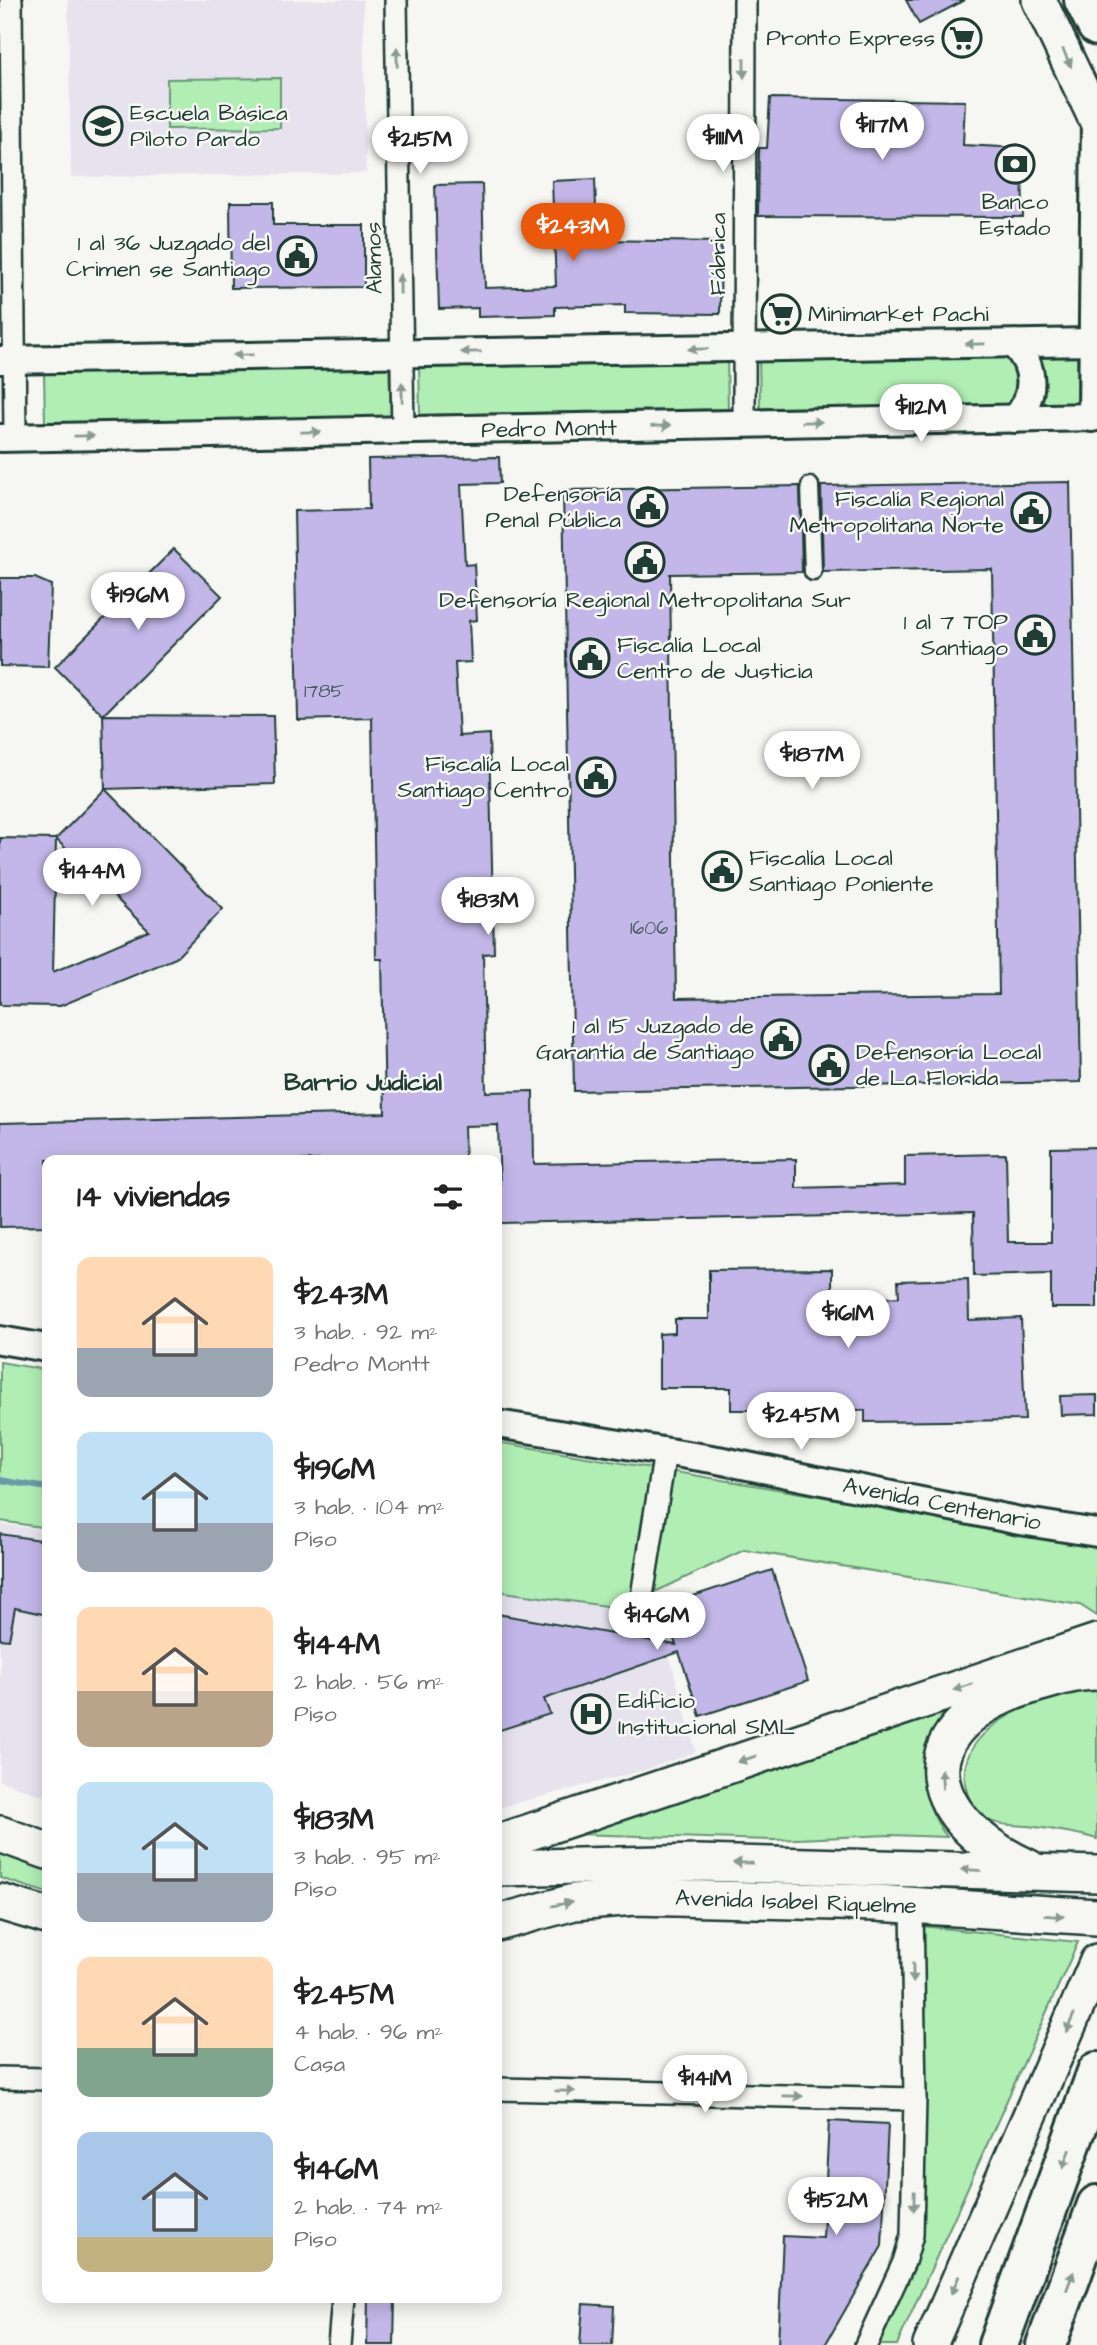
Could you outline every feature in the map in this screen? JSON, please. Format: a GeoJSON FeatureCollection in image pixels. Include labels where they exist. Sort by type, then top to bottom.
{"type":"FeatureCollection","features":[{"type":"Feature","properties":{"kind":"highway"},"geometry":{"type":"LineString","coordinates":[[1084,0],[1097,26]]}},
{"type":"Feature","properties":{"kind":"highway"},"geometry":{"type":"LineString","coordinates":[[502,1841],[1097,1642]]}},
{"type":"Feature","properties":{"kind":"highway"},"geometry":{"type":"LineString","coordinates":[[1039,1873],[996,1851],[962,1823],[942,1790],[943,1759],[957,1729],[982,1705],[1024,1688],[1076,1674],[1097,1672]]}},
{"type":"Feature","properties":{"kind":"highway"},"geometry":{"type":"LineString","coordinates":[[0,1834],[42,1849]]}},
{"type":"Feature","properties":{"kind":"highway","name":"Avenida Isabel Riquelme"},"geometry":{"type":"LineString","coordinates":[[502,1868],[698,1863],[1097,1874]]}},
{"type":"Feature","properties":{"kind":"highway","name":"Avenida Isabel Riquelme"},"geometry":{"type":"LineString","coordinates":[[502,1921],[549,1906],[604,1898],[912,1905],[1097,1917]]}},
{"type":"Feature","properties":{"kind":"highway"},"geometry":{"type":"LineString","coordinates":[[0,1902],[42,1915]]}},
{"type":"Feature","properties":{"kind":"highway"},"geometry":{"type":"LineString","coordinates":[[998,2345],[1097,2072]]}},
{"type":"Feature","properties":{"kind":"highway"},"geometry":{"type":"LineString","coordinates":[[1046,2345],[1097,2205]]}},
{"type":"Feature","properties":{"kind":"main road"},"geometry":{"type":"LineString","coordinates":[[1039,0],[1096,119]]}},
{"type":"Feature","properties":{"kind":"main road"},"geometry":{"type":"LineString","coordinates":[[930,2345],[1097,1961]]}},
{"type":"Feature","properties":{"kind":"street"},"geometry":{"type":"LineString","coordinates":[[8,437],[11,0]]}},
{"type":"Feature","properties":{"kind":"street","name":"Alamos"},"geometry":{"type":"LineString","coordinates":[[396,0],[403,431]]}},
{"type":"Feature","properties":{"kind":"street","name":"Fábrica"},"geometry":{"type":"LineString","coordinates":[[744,424],[745,0]]}},
{"type":"Feature","properties":{"kind":"street"},"geometry":{"type":"LineString","coordinates":[[1095,418],[1092,342],[1096,119]]}},
{"type":"Feature","properties":{"kind":"street"},"geometry":{"type":"LineString","coordinates":[[7,359],[1092,342]]}},
{"type":"Feature","properties":{"kind":"street"},"geometry":{"type":"LineString","coordinates":[[1013,344],[1027,360],[1031,377],[1029,397],[1015,419]]}},
{"type":"Feature","properties":{"kind":"street","name":"Pedro Montt"},"geometry":{"type":"LineString","coordinates":[[8,437],[1095,418]]}},
{"type":"Feature","properties":{"kind":"street"},"geometry":{"type":"LineString","coordinates":[[810,486],[813,572]]}},
{"type":"Feature","properties":{"kind":"street"},"geometry":{"type":"LineString","coordinates":[[0,1340],[42,1347]]}},
{"type":"Feature","properties":{"kind":"street","name":"Avenida Centenario"},"geometry":{"type":"LineString","coordinates":[[502,1424],[845,1484],[1020,1521],[1097,1533]]}},
{"type":"Feature","properties":{"kind":"street"},"geometry":{"type":"LineString","coordinates":[[643,1590],[666,1452]]}},
{"type":"Feature","properties":{"kind":"street"},"geometry":{"type":"LineString","coordinates":[[866,2345],[904,2262],[912,2235],[915,2099],[912,1905]]}},
{"type":"Feature","properties":{"kind":"street"},"geometry":{"type":"LineString","coordinates":[[0,2078],[42,2079]]}},
{"type":"Feature","properties":{"kind":"street"},"geometry":{"type":"LineString","coordinates":[[502,2089],[915,2099]]}},
{"type":"Feature","properties":{"kind":"street"},"geometry":{"type":"LineString","coordinates":[[339,2345],[343,2303]]}},
{"type":"Feature","properties":{"kind":"shaded area"},"geometry":{"type":"Polygon","coordinates":[[[68,0],[363,0],[366,173],[71,177],[68,0]]]}},
{"type":"Feature","properties":{"kind":"shaded area"},"geometry":{"type":"Polygon","coordinates":[[[0,1524],[42,1529],[42,1795],[0,1781],[0,1524]]]}},
{"type":"Feature","properties":{"kind":"shaded area","name":"Edificio Institucional SML"},"geometry":{"type":"Polygon","coordinates":[[[502,1593],[621,1608],[653,1598],[696,1752],[645,1770],[502,1807],[502,1593]]]}},
{"type":"Feature","properties":{"kind":"green space"},"geometry":{"type":"Polygon","coordinates":[[[280,78],[280,128],[167,129],[167,79],[280,78]]]}},
{"type":"Feature","properties":{"kind":"green space"},"geometry":{"type":"Polygon","coordinates":[[[1077,349],[1077,405],[760,408],[759,353],[1077,349]]]}},
{"type":"Feature","properties":{"kind":"green space"},"geometry":{"type":"Polygon","coordinates":[[[727,356],[728,409],[420,415],[419,363],[727,356]]]}},
{"type":"Feature","properties":{"kind":"green space"},"geometry":{"type":"Polygon","coordinates":[[[389,368],[391,419],[45,425],[44,373],[389,368]]]}},
{"type":"Feature","properties":{"kind":"green space"},"geometry":{"type":"Polygon","coordinates":[[[0,1362],[42,1369],[42,1527],[0,1521],[0,1362]]]}},
{"type":"Feature","properties":{"kind":"green space"},"geometry":{"type":"Polygon","coordinates":[[[502,1443],[1097,1543],[1097,1616],[1080,1605],[744,1550],[621,1608],[502,1592],[502,1443]]]}},
{"type":"Feature","properties":{"kind":"green space"},"geometry":{"type":"Polygon","coordinates":[[[1097,1690],[1097,1839],[1028,1826],[999,1824],[981,1814],[970,1800],[965,1782],[967,1761],[976,1743],[991,1727],[1033,1705],[1056,1697],[1097,1690]]]}},
{"type":"Feature","properties":{"kind":"green space"},"geometry":{"type":"Polygon","coordinates":[[[965,1696],[935,1749],[926,1782],[934,1817],[947,1837],[889,1835],[774,1840],[575,1834],[965,1696]]]}},
{"type":"Feature","properties":{"kind":"green space"},"geometry":{"type":"Polygon","coordinates":[[[0,1852],[42,1868],[42,1891],[0,1878],[0,1852]]]}},
{"type":"Feature","properties":{"kind":"green space"},"geometry":{"type":"Polygon","coordinates":[[[921,1926],[1078,1942],[897,2345],[875,2345],[917,2243],[921,1926]]]}},
{"type":"Feature","properties":{"kind":"building"},"geometry":{"type":"Polygon","coordinates":[[[906,0],[965,0],[919,24],[906,0]]]}},
{"type":"Feature","properties":{"kind":"building"},"geometry":{"type":"Polygon","coordinates":[[[770,98],[965,101],[963,145],[1022,148],[1023,217],[758,216],[759,148],[767,148],[770,98]]]}},
{"type":"Feature","properties":{"kind":"building"},"geometry":{"type":"Polygon","coordinates":[[[595,179],[597,240],[721,242],[720,314],[625,313],[625,305],[555,307],[555,315],[478,317],[478,308],[439,309],[435,185],[482,184],[485,288],[556,286],[552,181],[595,179]]]}},
{"type":"Feature","properties":{"kind":"building","name":"1 al 36 Juzgado del Crimen se Santiago"},"geometry":{"type":"Polygon","coordinates":[[[230,202],[273,202],[273,225],[364,225],[364,287],[231,288],[230,202]]]}},
{"type":"Feature","properties":{"kind":"building"},"geometry":{"type":"Polygon","coordinates":[[[499,457],[500,483],[461,484],[465,565],[474,564],[477,620],[469,621],[471,662],[455,663],[459,736],[489,734],[494,953],[483,954],[486,1092],[533,1091],[534,1164],[796,1159],[796,1188],[905,1185],[905,1156],[1006,1154],[1008,1242],[1051,1242],[1051,1148],[1097,1147],[1097,1308],[1051,1308],[1051,1274],[974,1276],[973,1213],[502,1223],[502,1155],[499,1155],[498,1125],[464,1126],[465,1155],[42,1155],[42,1226],[0,1227],[0,1123],[385,1113],[382,959],[376,959],[372,718],[298,720],[294,511],[369,509],[368,459],[499,457]]]}},
{"type":"Feature","properties":{"kind":"building"},"geometry":{"type":"Polygon","coordinates":[[[1070,482],[1081,1082],[574,1091],[563,490],[800,486],[802,572],[670,574],[676,998],[999,994],[992,569],[823,572],[821,486],[1070,482]]]}},
{"type":"Feature","properties":{"kind":"building"},"geometry":{"type":"Polygon","coordinates":[[[174,549],[222,596],[103,715],[55,667],[174,549]]]}},
{"type":"Feature","properties":{"kind":"building"},"geometry":{"type":"Polygon","coordinates":[[[0,578],[35,578],[51,585],[48,667],[0,666],[0,578]]]}},
{"type":"Feature","properties":{"kind":"building"},"geometry":{"type":"Polygon","coordinates":[[[103,715],[273,716],[275,784],[105,789],[103,715]]]}},
{"type":"Feature","properties":{"kind":"building"},"geometry":{"type":"Polygon","coordinates":[[[105,789],[223,909],[176,958],[60,1006],[0,1005],[0,838],[56,839],[105,789]],[[56,839],[53,972],[149,931],[56,839]]]}},
{"type":"Feature","properties":{"kind":"building"},"geometry":{"type":"Polygon","coordinates":[[[832,1269],[832,1301],[899,1297],[898,1281],[968,1279],[969,1320],[1021,1318],[1025,1420],[865,1422],[865,1410],[731,1410],[731,1388],[659,1388],[659,1334],[675,1333],[675,1319],[709,1319],[709,1270],[832,1269]]]}},
{"type":"Feature","properties":{"kind":"building"},"geometry":{"type":"Polygon","coordinates":[[[1097,1395],[1097,1414],[1061,1415],[1060,1396],[1097,1395]]]}},
{"type":"Feature","properties":{"kind":"building"},"geometry":{"type":"Polygon","coordinates":[[[0,1534],[42,1540],[42,1614],[15,1608],[9,1640],[0,1639],[0,1534]]]}},
{"type":"Feature","properties":{"kind":"building"},"geometry":{"type":"Polygon","coordinates":[[[772,1570],[808,1681],[700,1716],[679,1652],[544,1699],[550,1714],[502,1729],[502,1615],[676,1645],[663,1606],[772,1570]]]}},
{"type":"Feature","properties":{"kind":"building"},"geometry":{"type":"Polygon","coordinates":[[[829,2121],[888,2124],[882,2246],[825,2345],[778,2345],[783,2236],[823,2238],[829,2121]]]}},
{"type":"Feature","properties":{"kind":"building"},"geometry":{"type":"Polygon","coordinates":[[[368,2303],[395,2303],[394,2345],[367,2345],[368,2303]]]}},
{"type":"Feature","properties":{"kind":"building"},"geometry":{"type":"Polygon","coordinates":[[[583,2304],[614,2306],[612,2345],[580,2345],[583,2304]]]}},
{"type":"Feature","properties":{"kind":"waterway"},"geometry":{"type":"LineString","coordinates":[[0,1480],[42,1487]]}},
{"type":"Feature","properties":{"kind":"place","name":"Pronto Express"},"geometry":{"type":"Point","coordinates":[962,38]}},
{"type":"Feature","properties":{"kind":"place","name":"Escuela Básica Piloto Pardo"},"geometry":{"type":"Point","coordinates":[103,126]}},
{"type":"Feature","properties":{"kind":"place","name":"Banco Estado"},"geometry":{"type":"Point","coordinates":[1015,164]}},
{"type":"Feature","properties":{"kind":"place","name":"1 al 36 Juzgado del Crimen se Santiago"},"geometry":{"type":"Point","coordinates":[297,256]}},
{"type":"Feature","properties":{"kind":"place","name":"Minimarket Pachi"},"geometry":{"type":"Point","coordinates":[781,314]}},
{"type":"Feature","properties":{"kind":"place","name":"Defensoría Penal Pública"},"geometry":{"type":"Point","coordinates":[648,507]}},
{"type":"Feature","properties":{"kind":"place","name":"Fiscalía Regional Metropolitana Norte"},"geometry":{"type":"Point","coordinates":[1031,512]}},
{"type":"Feature","properties":{"kind":"place","name":"Defensoría Regional Metropolitana Sur"},"geometry":{"type":"Point","coordinates":[645,562]}},
{"type":"Feature","properties":{"kind":"place","name":"1 al 7 TOP Santiago"},"geometry":{"type":"Point","coordinates":[1035,635]}},
{"type":"Feature","properties":{"kind":"place","name":"Fiscalía Local Centro de Justicia"},"geometry":{"type":"Point","coordinates":[590,658]}},
{"type":"Feature","properties":{"kind":"place","name":"Fiscalía Local Santiago Centro"},"geometry":{"type":"Point","coordinates":[596,777]}},
{"type":"Feature","properties":{"kind":"place","name":"Fiscalía Local Santiago Poniente"},"geometry":{"type":"Point","coordinates":[722,871]}},
{"type":"Feature","properties":{"kind":"place","name":"1 al 15 Juzgado de Garantía de Santiago"},"geometry":{"type":"Point","coordinates":[781,1039]}},
{"type":"Feature","properties":{"kind":"place","name":"Defensoría Local de La Florida"},"geometry":{"type":"Point","coordinates":[829,1065]}},
{"type":"Feature","properties":{"kind":"place","name":"Edificio Institucional SML"},"geometry":{"type":"Point","coordinates":[591,1714]}},
{"type":"Feature","properties":{"kind":"district","name":"Barrio Judicial"},"geometry":{"type":"Point","coordinates":[363,1083]}}]}
